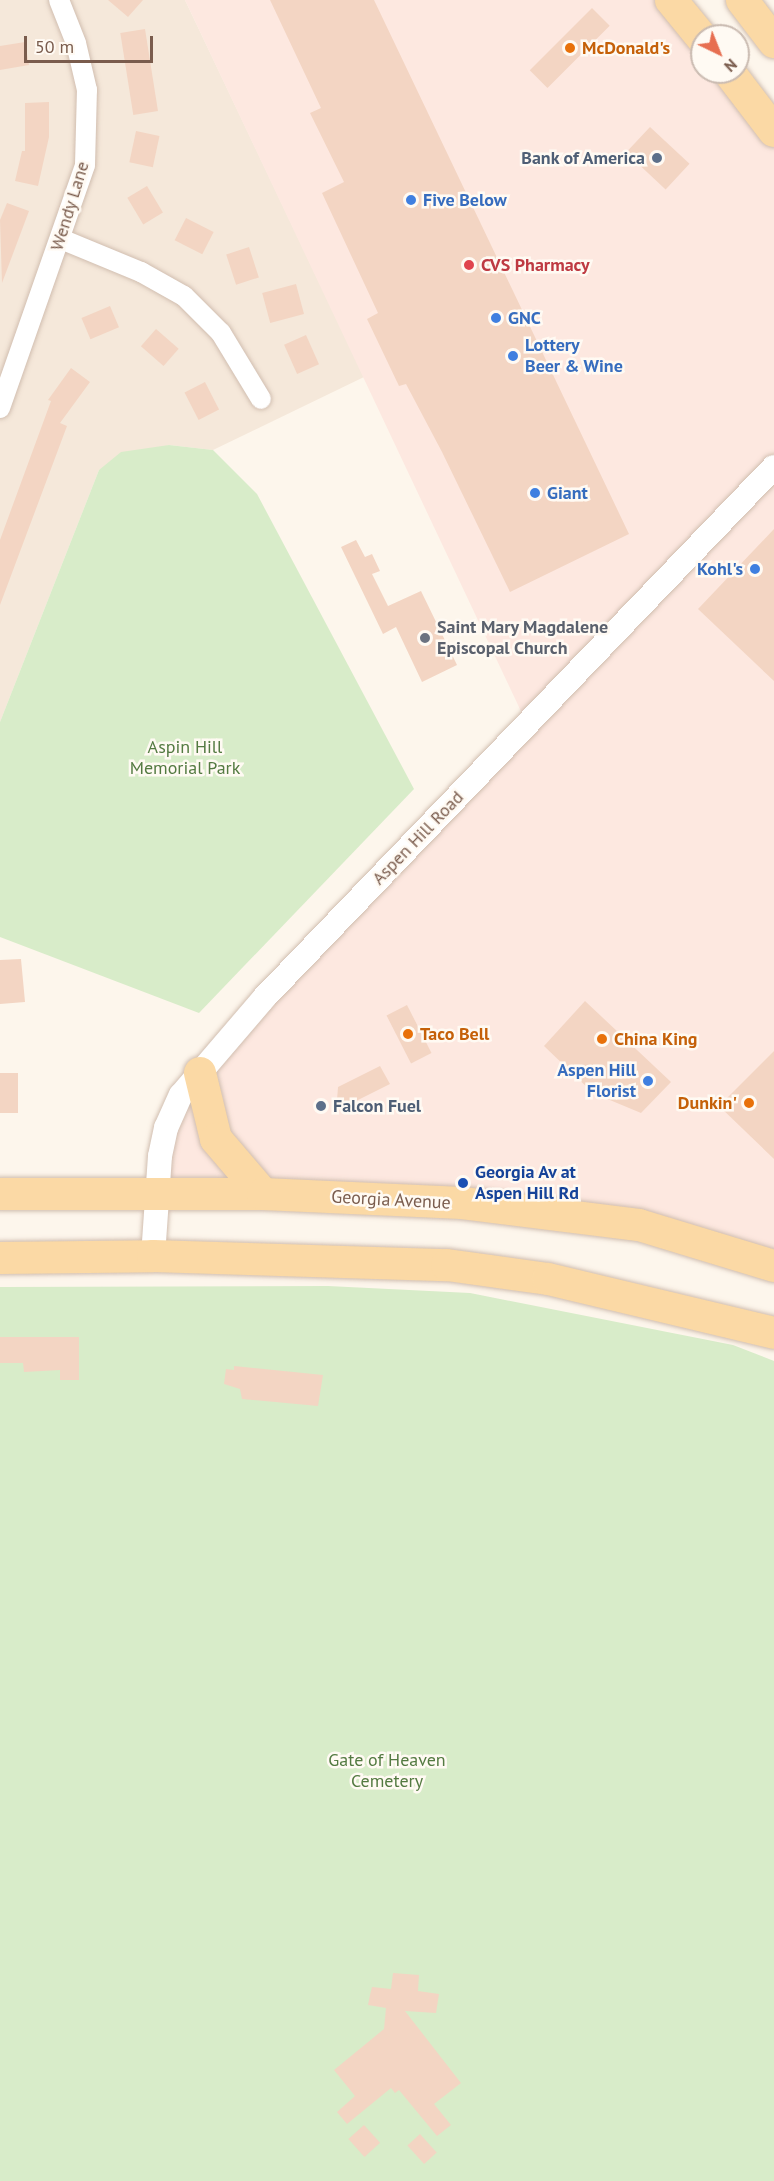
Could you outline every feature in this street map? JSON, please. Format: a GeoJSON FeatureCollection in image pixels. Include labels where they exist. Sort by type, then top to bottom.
{"type":"FeatureCollection","features":[{"type":"Feature","properties":{"kind":"main road"},"geometry":{"type":"LineString","coordinates":[[671,0],[691,24]]}},
{"type":"Feature","properties":{"kind":"main road"},"geometry":{"type":"LineString","coordinates":[[741,0],[774,42]]}},
{"type":"Feature","properties":{"kind":"main road"},"geometry":{"type":"LineString","coordinates":[[738,84],[774,131]]}},
{"type":"Feature","properties":{"kind":"main road"},"geometry":{"type":"LineString","coordinates":[[200,1073],[216,1139],[263,1194]]}},
{"type":"Feature","properties":{"kind":"main road","name":"Georgia Avenue"},"geometry":{"type":"LineString","coordinates":[[0,1194],[156,1192],[263,1194],[462,1203],[639,1225],[774,1266]]}},
{"type":"Feature","properties":{"kind":"main road"},"geometry":{"type":"LineString","coordinates":[[0,1258],[153,1256],[447,1265],[548,1279],[774,1333]]}},
{"type":"Feature","properties":{"kind":"street","name":"Wendy Lane"},"geometry":{"type":"LineString","coordinates":[[0,408],[85,165],[89,132],[87,90],[76,43],[59,0]]}},
{"type":"Feature","properties":{"kind":"street"},"geometry":{"type":"LineString","coordinates":[[61,239],[141,272],[184,296],[221,333],[261,399]]}},
{"type":"Feature","properties":{"kind":"street","name":"Aspen Hill Road"},"geometry":{"type":"LineString","coordinates":[[153,1256],[156,1192],[166,1128],[181,1095],[264,998],[774,467]]}},
{"type":"Feature","properties":{"kind":"shaded area"},"geometry":{"type":"Polygon","coordinates":[[[0,0],[185,0],[364,377],[213,450],[169,445],[99,470],[0,722],[0,0]]]}},
{"type":"Feature","properties":{"kind":"shaded area"},"geometry":{"type":"Polygon","coordinates":[[[185,0],[671,0],[691,24],[690,84],[738,84],[774,131],[774,1266],[639,1225],[157,1192],[181,1095],[527,724],[185,0]]]}},
{"type":"Feature","properties":{"kind":"green space","name":"Aspin Hill Memorial Park"},"geometry":{"type":"Polygon","coordinates":[[[169,445],[213,450],[257,494],[414,789],[199,1013],[0,937],[0,722],[99,470],[121,452],[169,445]]]}},
{"type":"Feature","properties":{"kind":"green space","name":"Gate of Heaven Cemetery"},"geometry":{"type":"Polygon","coordinates":[[[328,1286],[470,1293],[733,1345],[774,1361],[774,2181],[0,2181],[0,1287],[328,1286]]]}},
{"type":"Feature","properties":{"kind":"building"},"geometry":{"type":"Polygon","coordinates":[[[108,0],[143,0],[128,17],[108,0]]]}},
{"type":"Feature","properties":{"kind":"building"},"geometry":{"type":"Polygon","coordinates":[[[270,0],[374,0],[629,534],[510,592],[442,452],[406,384],[399,386],[367,319],[378,313],[322,193],[344,182],[310,113],[321,108],[270,0]]]}},
{"type":"Feature","properties":{"kind":"building","name":"McDonald's"},"geometry":{"type":"Polygon","coordinates":[[[592,8],[610,26],[547,88],[530,70],[592,8]]]}},
{"type":"Feature","properties":{"kind":"building"},"geometry":{"type":"Polygon","coordinates":[[[145,29],[158,111],[133,115],[120,33],[145,29]]]}},
{"type":"Feature","properties":{"kind":"building"},"geometry":{"type":"Polygon","coordinates":[[[25,42],[29,65],[0,70],[0,46],[25,42]]]}},
{"type":"Feature","properties":{"kind":"building"},"geometry":{"type":"Polygon","coordinates":[[[49,102],[49,137],[38,186],[15,181],[22,151],[25,151],[25,103],[49,102]]]}},
{"type":"Feature","properties":{"kind":"building","name":"Bank of America"},"geometry":{"type":"Polygon","coordinates":[[[650,127],[689,164],[666,189],[626,153],[650,127]]]}},
{"type":"Feature","properties":{"kind":"building"},"geometry":{"type":"Polygon","coordinates":[[[136,131],[159,136],[153,167],[129,162],[136,131]]]}},
{"type":"Feature","properties":{"kind":"building"},"geometry":{"type":"Polygon","coordinates":[[[147,186],[163,213],[143,224],[127,198],[147,186]]]}},
{"type":"Feature","properties":{"kind":"building"},"geometry":{"type":"Polygon","coordinates":[[[7,203],[29,211],[2,283],[0,220],[7,203]]]}},
{"type":"Feature","properties":{"kind":"building"},"geometry":{"type":"Polygon","coordinates":[[[186,218],[214,232],[202,254],[175,240],[186,218]]]}},
{"type":"Feature","properties":{"kind":"building"},"geometry":{"type":"Polygon","coordinates":[[[249,247],[259,277],[236,285],[226,254],[249,247]]]}},
{"type":"Feature","properties":{"kind":"building"},"geometry":{"type":"Polygon","coordinates":[[[296,284],[304,314],[270,323],[262,293],[296,284]]]}},
{"type":"Feature","properties":{"kind":"building"},"geometry":{"type":"Polygon","coordinates":[[[110,306],[119,327],[90,339],[81,318],[110,306]]]}},
{"type":"Feature","properties":{"kind":"building"},"geometry":{"type":"Polygon","coordinates":[[[156,329],[179,349],[164,366],[141,346],[156,329]]]}},
{"type":"Feature","properties":{"kind":"building"},"geometry":{"type":"Polygon","coordinates":[[[306,335],[319,364],[297,374],[284,345],[306,335]]]}},
{"type":"Feature","properties":{"kind":"building"},"geometry":{"type":"Polygon","coordinates":[[[71,368],[90,382],[60,423],[67,426],[0,605],[0,540],[51,401],[48,400],[71,368]]]}},
{"type":"Feature","properties":{"kind":"building"},"geometry":{"type":"Polygon","coordinates":[[[205,382],[219,410],[199,420],[185,392],[205,382]]]}},
{"type":"Feature","properties":{"kind":"building","name":"Kohl's"},"geometry":{"type":"Polygon","coordinates":[[[774,529],[774,681],[698,609],[774,529]]]}},
{"type":"Feature","properties":{"kind":"building"},"geometry":{"type":"Polygon","coordinates":[[[356,540],[365,557],[372,554],[380,571],[372,574],[388,606],[421,591],[457,665],[422,682],[396,627],[383,634],[341,547],[356,540]]]}},
{"type":"Feature","properties":{"kind":"building"},"geometry":{"type":"Polygon","coordinates":[[[21,959],[25,1002],[0,1004],[0,960],[21,959]]]}},
{"type":"Feature","properties":{"kind":"building"},"geometry":{"type":"Polygon","coordinates":[[[585,1001],[671,1082],[641,1113],[593,1093],[544,1046],[585,1001]]]}},
{"type":"Feature","properties":{"kind":"building","name":"Taco Bell"},"geometry":{"type":"Polygon","coordinates":[[[407,1005],[432,1053],[411,1064],[387,1015],[407,1005]]]}},
{"type":"Feature","properties":{"kind":"building"},"geometry":{"type":"Polygon","coordinates":[[[774,1051],[774,1159],[719,1106],[774,1051]]]}},
{"type":"Feature","properties":{"kind":"building"},"geometry":{"type":"Polygon","coordinates":[[[380,1066],[390,1084],[348,1105],[337,1100],[338,1087],[380,1066]]]}},
{"type":"Feature","properties":{"kind":"building"},"geometry":{"type":"Polygon","coordinates":[[[0,1073],[18,1073],[18,1113],[0,1113],[0,1073]]]}},
{"type":"Feature","properties":{"kind":"building"},"geometry":{"type":"Polygon","coordinates":[[[0,1337],[79,1337],[79,1380],[60,1380],[60,1370],[24,1372],[23,1363],[0,1363],[0,1337]]]}},
{"type":"Feature","properties":{"kind":"building"},"geometry":{"type":"Polygon","coordinates":[[[234,1366],[323,1375],[318,1406],[242,1399],[240,1389],[224,1384],[226,1369],[234,1370],[234,1366]]]}},
{"type":"Feature","properties":{"kind":"building"},"geometry":{"type":"Polygon","coordinates":[[[393,1973],[419,1975],[418,1991],[439,1994],[436,2013],[405,2011],[461,2083],[434,2104],[451,2125],[437,2136],[399,2090],[395,2093],[391,2088],[347,2124],[337,2112],[355,2096],[334,2070],[384,2029],[386,2008],[368,2005],[372,1987],[391,1989],[393,1973]]]}},
{"type":"Feature","properties":{"kind":"building"},"geometry":{"type":"Polygon","coordinates":[[[364,2125],[380,2143],[364,2157],[348,2139],[364,2125]]]}},
{"type":"Feature","properties":{"kind":"building"},"geometry":{"type":"Polygon","coordinates":[[[420,2134],[437,2153],[424,2164],[407,2145],[420,2134]]]}},
{"type":"Feature","properties":{"kind":"place","name":"McDonald's"},"geometry":{"type":"Point","coordinates":[570,48]}},
{"type":"Feature","properties":{"kind":"place","name":"Bank of America"},"geometry":{"type":"Point","coordinates":[657,158]}},
{"type":"Feature","properties":{"kind":"place","name":"Five Below"},"geometry":{"type":"Point","coordinates":[411,200]}},
{"type":"Feature","properties":{"kind":"place","name":"CVS Pharmacy"},"geometry":{"type":"Point","coordinates":[469,265]}},
{"type":"Feature","properties":{"kind":"place","name":"GNC"},"geometry":{"type":"Point","coordinates":[496,318]}},
{"type":"Feature","properties":{"kind":"place","name":"Lottery Beer & Wine"},"geometry":{"type":"Point","coordinates":[513,356]}},
{"type":"Feature","properties":{"kind":"place","name":"Giant"},"geometry":{"type":"Point","coordinates":[535,493]}},
{"type":"Feature","properties":{"kind":"place","name":"Kohl's"},"geometry":{"type":"Point","coordinates":[755,569]}},
{"type":"Feature","properties":{"kind":"place","name":"Saint Mary Magdalene Episcopal Church"},"geometry":{"type":"Point","coordinates":[425,638]}},
{"type":"Feature","properties":{"kind":"place","name":"Taco Bell"},"geometry":{"type":"Point","coordinates":[408,1034]}},
{"type":"Feature","properties":{"kind":"place","name":"China King"},"geometry":{"type":"Point","coordinates":[602,1039]}},
{"type":"Feature","properties":{"kind":"place","name":"Aspen Hill Florist"},"geometry":{"type":"Point","coordinates":[648,1081]}},
{"type":"Feature","properties":{"kind":"place","name":"Dunkin'"},"geometry":{"type":"Point","coordinates":[749,1103]}},
{"type":"Feature","properties":{"kind":"place","name":"Falcon Fuel"},"geometry":{"type":"Point","coordinates":[321,1106]}},
{"type":"Feature","properties":{"kind":"place","name":"Georgia Av at Aspen Hill Rd"},"geometry":{"type":"Point","coordinates":[463,1183]}}]}
